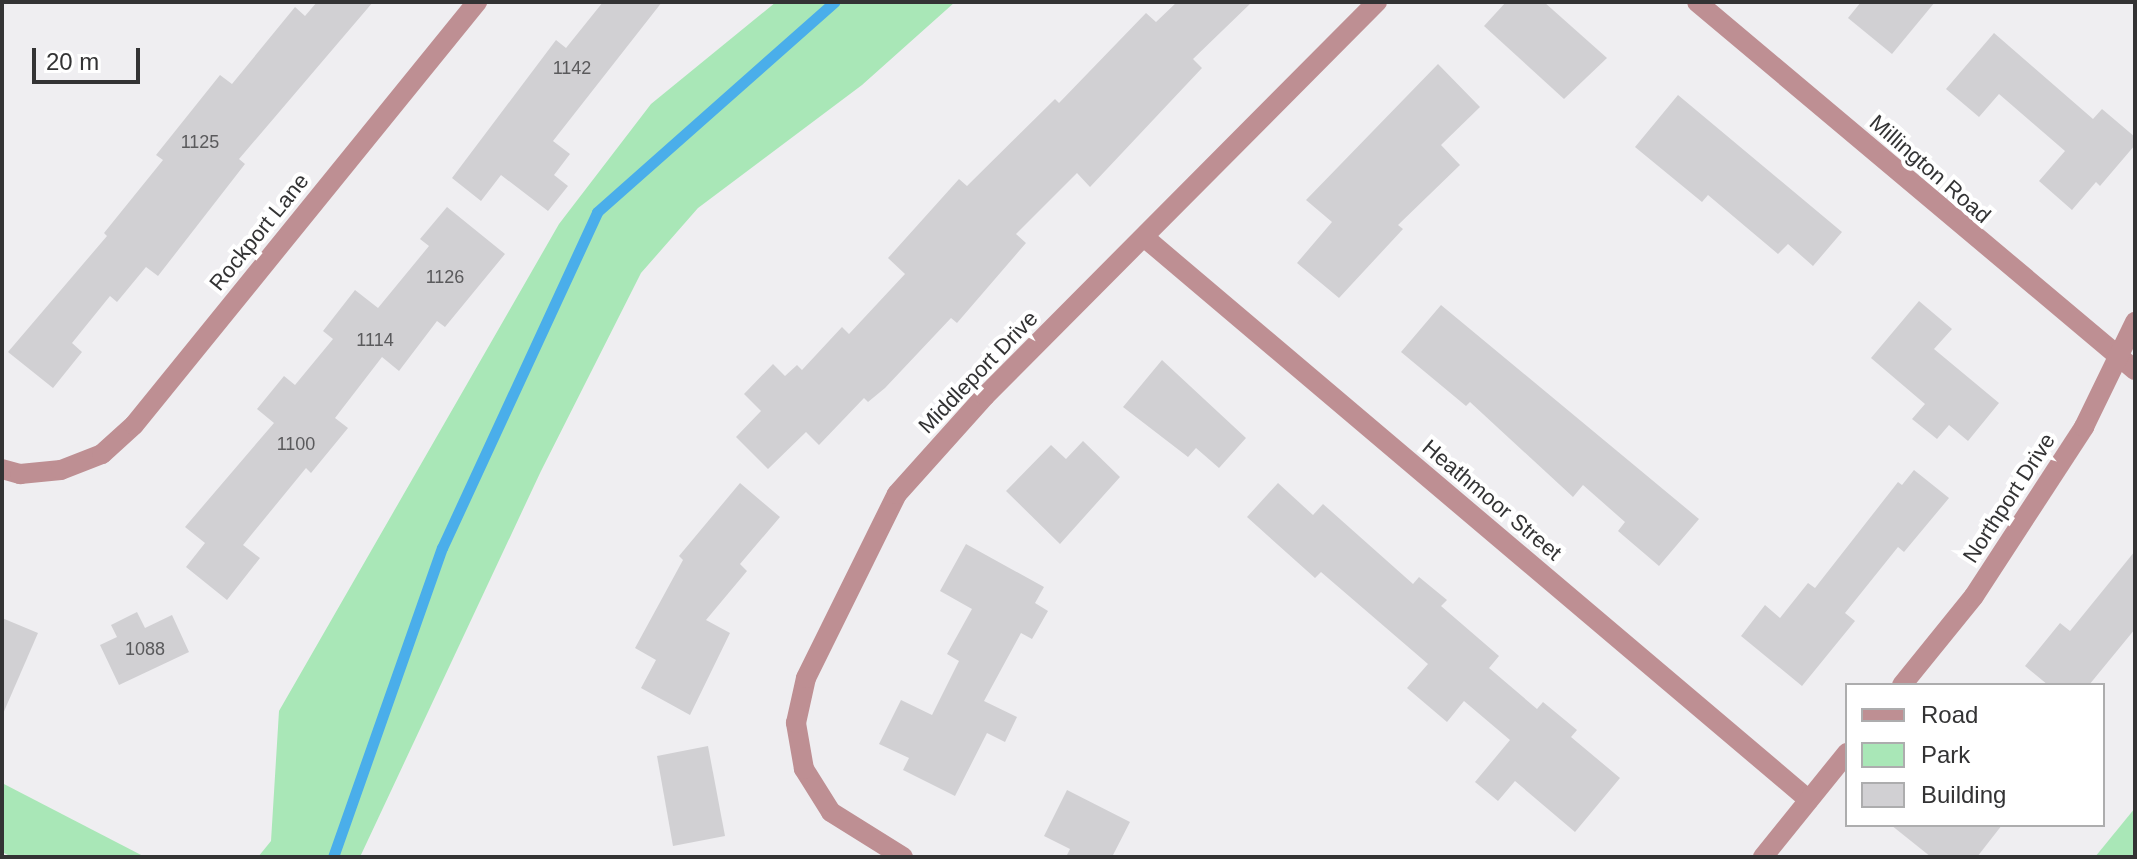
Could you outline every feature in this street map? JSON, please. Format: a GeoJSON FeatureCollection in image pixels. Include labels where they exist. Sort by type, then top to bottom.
{"type":"FeatureCollection","features":[{"type":"Feature","properties":{"kind":"street","name":"Rockport Lane"},"geometry":{"type":"LineString","coordinates":[[2,469],[20,474],[61,470],[102,454],[134,425],[477,2]]}},
{"type":"Feature","properties":{"kind":"street","name":"Middleport Drive"},"geometry":{"type":"LineString","coordinates":[[903,857],[831,812],[804,769],[796,723],[806,678],[897,494],[985,396],[1377,2]]}},
{"type":"Feature","properties":{"kind":"street","name":"Millington Road"},"geometry":{"type":"LineString","coordinates":[[1697,2],[2030,286],[2135,370]]}},
{"type":"Feature","properties":{"kind":"street","name":"Heathmoor Street"},"geometry":{"type":"LineString","coordinates":[[1144,237],[1809,800]]}},
{"type":"Feature","properties":{"kind":"street","name":"Northport Drive"},"geometry":{"type":"LineString","coordinates":[[1904,683],[1999,557],[2084,427],[2135,322]]}},
{"type":"Feature","properties":{"kind":"street"},"geometry":{"type":"LineString","coordinates":[[1763,857],[1845,755]]}},
{"type":"Feature","properties":{"kind":"green space"},"geometry":{"type":"Polygon","coordinates":[[[776,2],[955,2],[862,85],[698,208],[641,273],[541,471],[360,857],[258,857],[271,841],[279,711],[559,224],[651,104],[776,2]]]}},
{"type":"Feature","properties":{"kind":"green space"},"geometry":{"type":"Polygon","coordinates":[[[2,783],[145,857],[12,857],[2,852],[2,783]]]}},
{"type":"Feature","properties":{"kind":"green space"},"geometry":{"type":"Polygon","coordinates":[[[2135,808],[2135,857],[2095,857],[2135,808]]]}},
{"type":"Feature","properties":{"kind":"building"},"geometry":{"type":"Polygon","coordinates":[[[317,2],[373,2],[239,159],[245,164],[158,276],[146,267],[117,302],[110,296],[72,343],[82,352],[53,388],[8,352],[107,236],[104,233],[163,160],[156,155],[220,75],[232,84],[295,7],[305,16],[317,2]]]}},
{"type":"Feature","properties":{"kind":"building"},"geometry":{"type":"Polygon","coordinates":[[[603,2],[662,2],[553,141],[570,154],[554,175],[568,186],[548,211],[501,175],[481,201],[452,178],[556,40],[566,48],[603,2]]]}},
{"type":"Feature","properties":{"kind":"building"},"geometry":{"type":"Polygon","coordinates":[[[1177,2],[1252,2],[1193,59],[1202,68],[1090,187],[1077,173],[1016,234],[1026,243],[957,323],[951,318],[885,388],[868,402],[864,398],[819,445],[806,432],[768,469],[736,437],[761,411],[744,394],[773,364],[785,376],[797,365],[802,370],[842,327],[849,334],[905,274],[888,258],[959,179],[967,186],[1055,99],[1059,103],[1146,13],[1156,22],[1177,2]]]}},
{"type":"Feature","properties":{"kind":"building"},"geometry":{"type":"Polygon","coordinates":[[[1506,2],[1544,2],[1607,58],[1564,99],[1484,26],[1506,2]]]}},
{"type":"Feature","properties":{"kind":"building"},"geometry":{"type":"Polygon","coordinates":[[[1861,2],[1935,2],[1892,54],[1848,18],[1861,2]]]}},
{"type":"Feature","properties":{"kind":"building"},"geometry":{"type":"Polygon","coordinates":[[[1994,33],[2093,119],[2102,109],[2135,137],[2135,145],[2100,186],[2096,182],[2072,210],[2039,181],[2065,151],[1999,94],[1979,117],[1946,89],[1994,33]]]}},
{"type":"Feature","properties":{"kind":"building"},"geometry":{"type":"Polygon","coordinates":[[[1438,64],[1480,107],[1441,145],[1460,165],[1398,225],[1403,229],[1339,298],[1297,263],[1332,222],[1306,200],[1438,64]]]}},
{"type":"Feature","properties":{"kind":"building"},"geometry":{"type":"Polygon","coordinates":[[[1678,95],[1842,232],[1813,266],[1788,244],[1778,254],[1708,195],[1702,202],[1635,147],[1678,95]]]}},
{"type":"Feature","properties":{"kind":"building"},"geometry":{"type":"Polygon","coordinates":[[[447,207],[505,254],[445,327],[437,321],[399,371],[382,357],[335,418],[348,428],[311,473],[306,468],[243,545],[260,558],[227,600],[186,567],[205,543],[185,527],[274,423],[257,409],[284,376],[295,385],[333,339],[323,331],[355,290],[378,308],[429,246],[420,239],[447,207]]]}},
{"type":"Feature","properties":{"kind":"building"},"geometry":{"type":"Polygon","coordinates":[[[1919,301],[1952,329],[1934,349],[1999,403],[1968,441],[1949,425],[1937,439],[1912,419],[1925,404],[1871,358],[1919,301]]]}},
{"type":"Feature","properties":{"kind":"building"},"geometry":{"type":"Polygon","coordinates":[[[1441,305],[1699,519],[1659,566],[1618,531],[1625,522],[1583,485],[1573,497],[1470,402],[1466,406],[1401,352],[1441,305]]]}},
{"type":"Feature","properties":{"kind":"building"},"geometry":{"type":"Polygon","coordinates":[[[1162,360],[1246,438],[1219,468],[1196,448],[1188,457],[1123,407],[1162,360]]]}},
{"type":"Feature","properties":{"kind":"building"},"geometry":{"type":"Polygon","coordinates":[[[1083,441],[1120,477],[1060,544],[1006,491],[1051,445],[1066,459],[1083,441]]]}},
{"type":"Feature","properties":{"kind":"building"},"geometry":{"type":"Polygon","coordinates":[[[1914,470],[1949,498],[1904,552],[1898,547],[1845,613],[1855,621],[1802,686],[1741,636],[1765,605],[1780,618],[1808,583],[1815,588],[1898,482],[1902,485],[1914,470]]]}},
{"type":"Feature","properties":{"kind":"building"},"geometry":{"type":"Polygon","coordinates":[[[740,483],[780,517],[740,564],[747,571],[706,620],[730,633],[690,715],[641,688],[656,660],[635,648],[683,560],[679,556],[740,483]]]}},
{"type":"Feature","properties":{"kind":"building"},"geometry":{"type":"Polygon","coordinates":[[[1278,483],[1313,515],[1323,504],[1413,584],[1419,577],[1447,600],[1441,606],[1499,656],[1489,668],[1537,709],[1543,702],[1577,730],[1571,737],[1620,778],[1575,832],[1515,781],[1498,801],[1475,782],[1510,740],[1464,701],[1447,722],[1407,688],[1428,664],[1321,572],[1315,578],[1247,517],[1278,483]]]}},
{"type":"Feature","properties":{"kind":"building"},"geometry":{"type":"Polygon","coordinates":[[[966,544],[1044,587],[1035,603],[1048,611],[1032,639],[1021,633],[984,701],[1017,717],[1005,742],[987,733],[955,796],[903,770],[909,758],[879,744],[901,700],[932,715],[959,661],[947,654],[972,609],[940,591],[966,544]]]}},
{"type":"Feature","properties":{"kind":"building"},"geometry":{"type":"Polygon","coordinates":[[[2135,551],[2135,629],[2091,683],[2046,683],[2025,666],[2060,623],[2070,631],[2135,551]]]}},
{"type":"Feature","properties":{"kind":"building"},"geometry":{"type":"Polygon","coordinates":[[[137,612],[145,628],[172,615],[189,652],[119,685],[100,645],[117,637],[111,625],[137,612]]]}},
{"type":"Feature","properties":{"kind":"building"},"geometry":{"type":"Polygon","coordinates":[[[2,618],[38,633],[2,716],[2,618]]]}},
{"type":"Feature","properties":{"kind":"building"},"geometry":{"type":"Polygon","coordinates":[[[708,746],[725,836],[673,846],[657,756],[708,746]]]}},
{"type":"Feature","properties":{"kind":"building"},"geometry":{"type":"Polygon","coordinates":[[[1067,790],[1130,822],[1112,857],[1066,857],[1070,849],[1044,836],[1067,790]]]}},
{"type":"Feature","properties":{"kind":"building"},"geometry":{"type":"Polygon","coordinates":[[[1894,827],[2000,827],[1977,857],[1931,857],[1894,827]]]}},
{"type":"Feature","properties":{"kind":"waterway"},"geometry":{"type":"LineString","coordinates":[[333,857],[442,548],[597,212],[834,2]]}}]}
